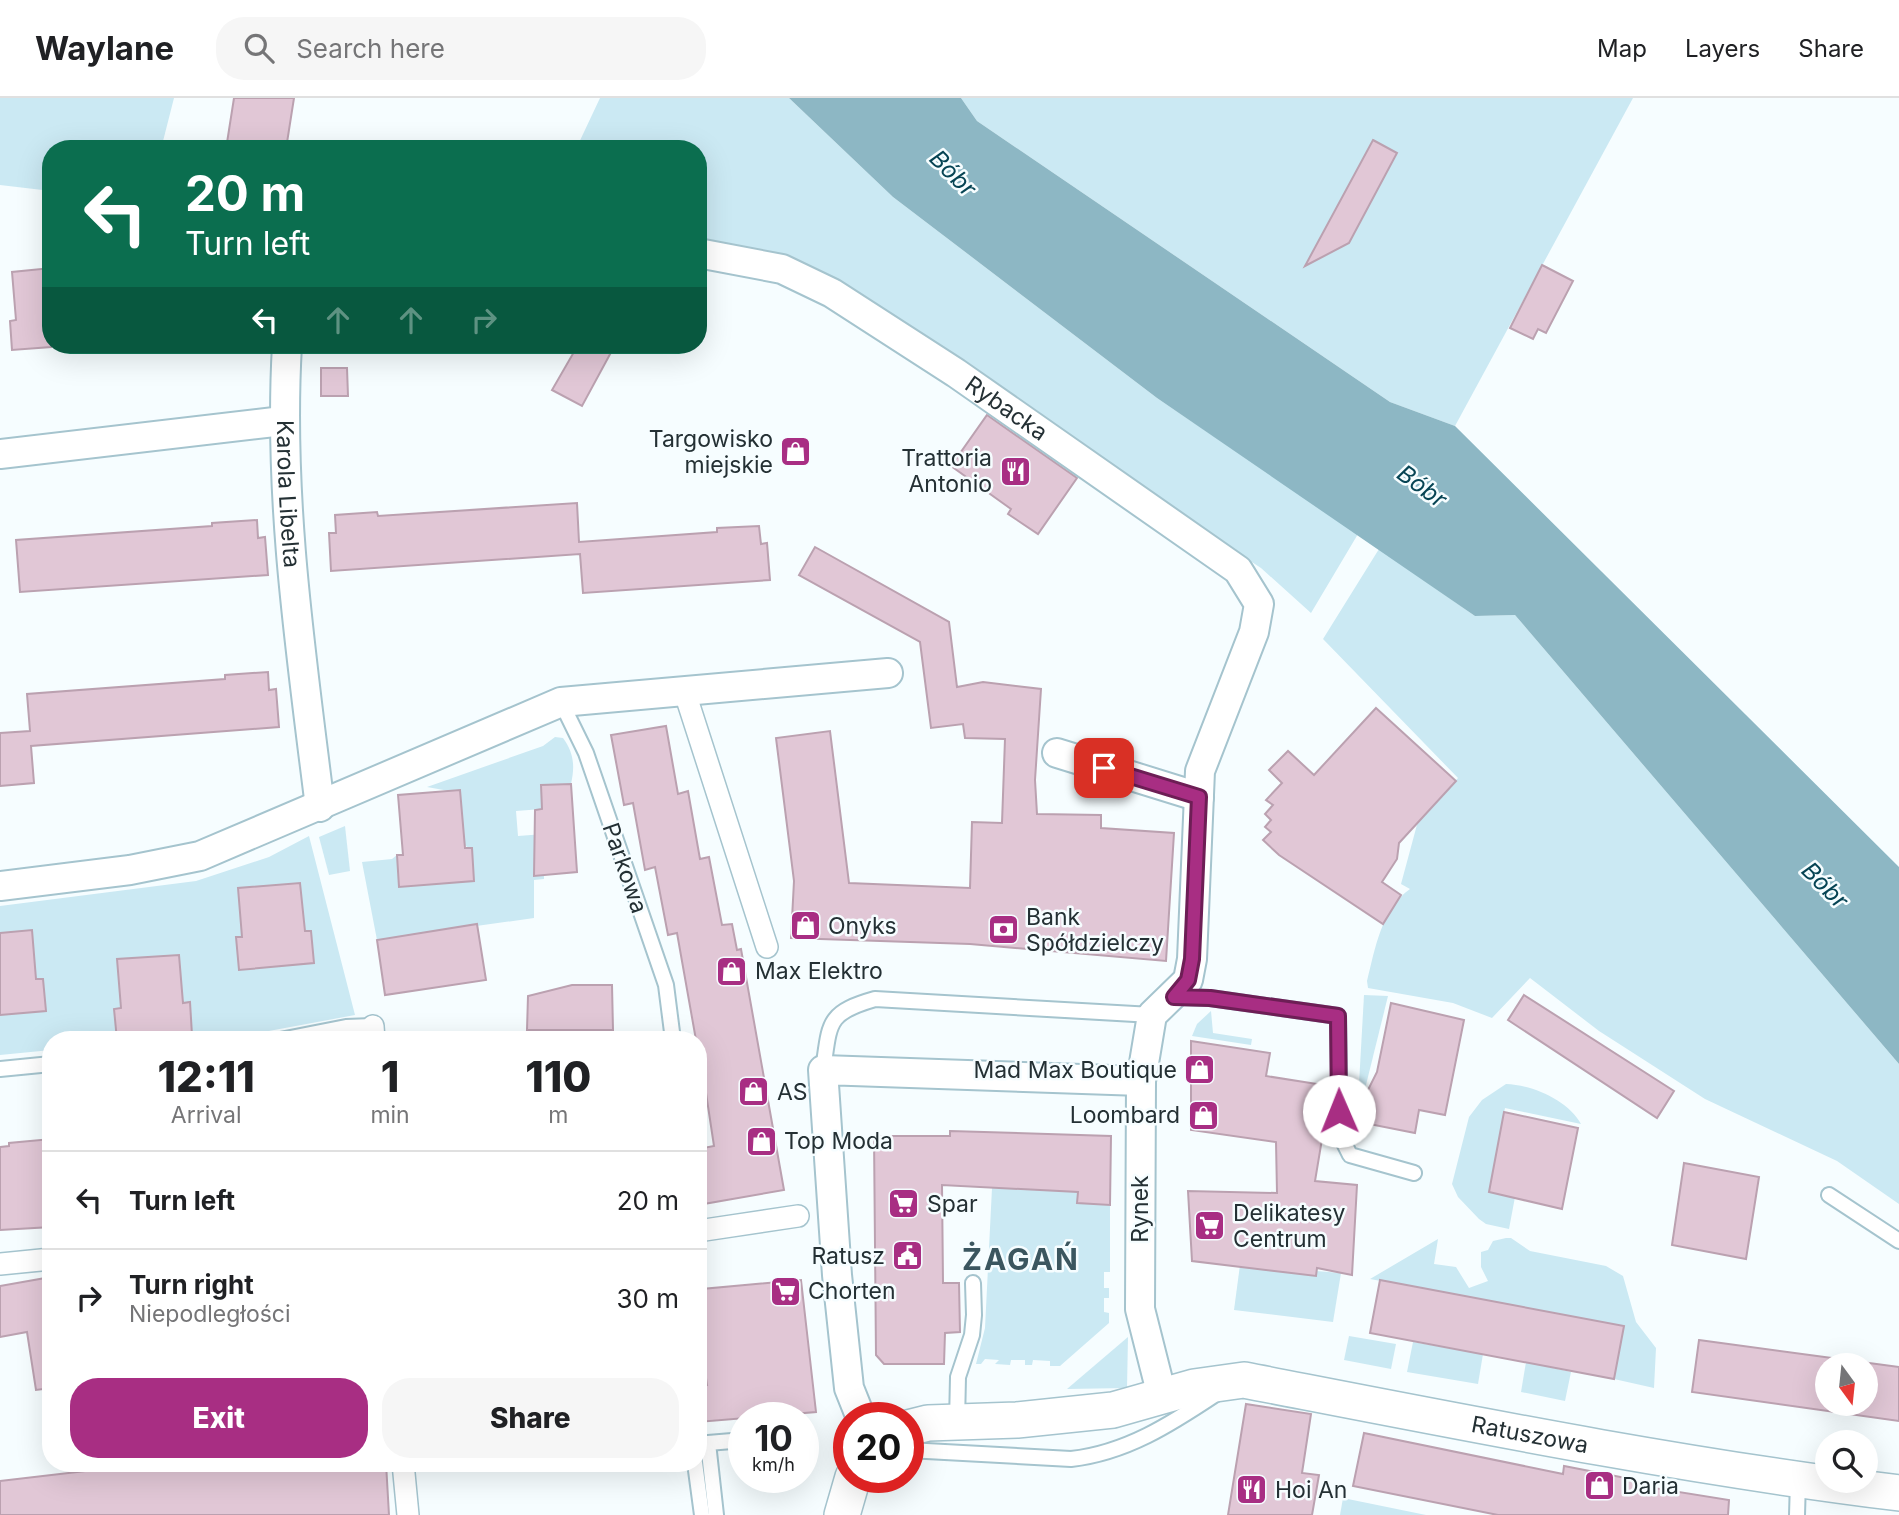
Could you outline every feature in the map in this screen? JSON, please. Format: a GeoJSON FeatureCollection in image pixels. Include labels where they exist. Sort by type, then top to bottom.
{"type":"FeatureCollection","features":[{"type":"Feature","properties":{"kind":"street","name":"Rybacka"},"geometry":{"type":"LineString","coordinates":[[707,255],[782,269],[832,293],[956,373],[1238,570],[1259,604],[1254,632],[1200,771],[1192,959],[1188,980],[1174,997]]}},
{"type":"Feature","properties":{"kind":"street"},"geometry":{"type":"LineString","coordinates":[[282,421],[286,354]]}},
{"type":"Feature","properties":{"kind":"street","name":"Karola Libelta"},"geometry":{"type":"LineString","coordinates":[[0,454],[282,421],[296,626],[320,807]]}},
{"type":"Feature","properties":{"kind":"street"},"geometry":{"type":"LineString","coordinates":[[0,886],[130,870],[200,856],[561,702],[888,673]]}},
{"type":"Feature","properties":{"kind":"street"},"geometry":{"type":"LineString","coordinates":[[685,693],[767,947]]}},
{"type":"Feature","properties":{"kind":"street"},"geometry":{"type":"LineString","coordinates":[[1057,753],[1199,797]]}},
{"type":"Feature","properties":{"kind":"street"},"geometry":{"type":"LineString","coordinates":[[1152,1015],[1174,997]]}},
{"type":"Feature","properties":{"kind":"street","name":"Rynek"},"geometry":{"type":"LineString","coordinates":[[1152,1015],[1141,1081],[1140,1309],[1162,1396]]}},
{"type":"Feature","properties":{"kind":"street"},"geometry":{"type":"LineString","coordinates":[[856,1402],[848,1376],[837,1275],[823,1070],[1141,1081]]}},
{"type":"Feature","properties":{"kind":"street"},"geometry":{"type":"LineString","coordinates":[[707,1230],[797,1216]]}},
{"type":"Feature","properties":{"kind":"street"},"geometry":{"type":"LineString","coordinates":[[0,1264],[42,1260]]}},
{"type":"Feature","properties":{"kind":"street","name":"Ratuszowa"},"geometry":{"type":"LineString","coordinates":[[1162,1396],[1194,1387],[1244,1380],[1556,1440],[1798,1481],[1899,1493]]}},
{"type":"Feature","properties":{"kind":"street"},"geometry":{"type":"LineString","coordinates":[[924,1424],[1113,1410],[1162,1396]]}},
{"type":"Feature","properties":{"kind":"street"},"geometry":{"type":"LineString","coordinates":[[404,1472],[408,1515]]}},
{"type":"Feature","properties":{"kind":"street"},"geometry":{"type":"LineString","coordinates":[[842,1515],[848,1493]]}},
{"type":"Feature","properties":{"kind":"lane","name":"Parkowa"},"geometry":{"type":"LineString","coordinates":[[561,702],[586,753],[666,985],[672,1031]]}},
{"type":"Feature","properties":{"kind":"lane"},"geometry":{"type":"LineString","coordinates":[[1174,997],[1210,998],[1338,1016],[1340,1135],[1350,1155],[1413,1173]]}},
{"type":"Feature","properties":{"kind":"lane"},"geometry":{"type":"LineString","coordinates":[[823,1070],[829,1030],[844,1008],[875,999],[1152,1015]]}},
{"type":"Feature","properties":{"kind":"lane"},"geometry":{"type":"LineString","coordinates":[[325,1031],[346,1027],[364,1031]]}},
{"type":"Feature","properties":{"kind":"lane"},"geometry":{"type":"LineString","coordinates":[[0,1069],[42,1065]]}},
{"type":"Feature","properties":{"kind":"lane"},"geometry":{"type":"LineString","coordinates":[[1829,1195],[1899,1241]]}},
{"type":"Feature","properties":{"kind":"lane"},"geometry":{"type":"LineString","coordinates":[[957,1423],[958,1377],[972,1335],[973,1283]]}},
{"type":"Feature","properties":{"kind":"lane"},"geometry":{"type":"LineString","coordinates":[[924,1451],[1071,1458],[1095,1456],[1157,1432],[1233,1383]]}},
{"type":"Feature","properties":{"kind":"lane"},"geometry":{"type":"LineString","coordinates":[[716,1515],[708,1443],[728,1441]]}},
{"type":"Feature","properties":{"kind":"lane"},"geometry":{"type":"LineString","coordinates":[[696,1472],[702,1515]]}},
{"type":"Feature","properties":{"kind":"lane"},"geometry":{"type":"LineString","coordinates":[[1797,1515],[1798,1481]]}},
{"type":"Feature","properties":{"kind":"shaded area"},"geometry":{"type":"Polygon","coordinates":[[[0,98],[174,98],[163,140],[42,140],[42,190],[0,185],[0,98]]]}},
{"type":"Feature","properties":{"kind":"shaded area"},"geometry":{"type":"Polygon","coordinates":[[[600,98],[789,98],[893,197],[1157,398],[1358,534],[1311,613],[1261,568],[849,298],[707,248],[707,140],[580,140],[600,98]]]}},
{"type":"Feature","properties":{"kind":"shaded area"},"geometry":{"type":"Polygon","coordinates":[[[961,98],[1633,98],[1455,426],[1390,402],[977,121],[961,98]]]}},
{"type":"Feature","properties":{"kind":"shaded area"},"geometry":{"type":"Polygon","coordinates":[[[1379,549],[1475,616],[1515,615],[1899,1064],[1899,1204],[1837,1161],[1705,1099],[1599,1031],[1530,978],[1492,1018],[1453,1003],[1368,988],[1373,956],[1386,919],[1400,897],[1410,889],[1401,884],[1418,821],[1458,778],[1323,639],[1379,549]]]}},
{"type":"Feature","properties":{"kind":"shaded area"},"geometry":{"type":"Polygon","coordinates":[[[555,737],[563,738],[571,754],[571,784],[541,785],[542,809],[516,811],[518,836],[544,834],[544,879],[534,880],[534,918],[377,940],[362,862],[392,859],[397,855],[400,887],[474,879],[469,848],[460,842],[460,793],[427,787],[543,746],[555,737]]]}},
{"type":"Feature","properties":{"kind":"shaded area"},"geometry":{"type":"Polygon","coordinates":[[[345,826],[350,871],[329,875],[319,837],[345,826]]]}},
{"type":"Feature","properties":{"kind":"shaded area"},"geometry":{"type":"Polygon","coordinates":[[[309,836],[355,1015],[268,1031],[42,1031],[42,1051],[0,1055],[0,906],[196,881],[269,857],[309,836]]]}},
{"type":"Feature","properties":{"kind":"shaded area"},"geometry":{"type":"Polygon","coordinates":[[[1364,995],[1388,996],[1365,1089],[1359,1084],[1364,995]]]}},
{"type":"Feature","properties":{"kind":"shaded area"},"geometry":{"type":"Polygon","coordinates":[[[1211,1011],[1213,1033],[1252,1039],[1251,1045],[1192,1036],[1197,1024],[1211,1011]]]}},
{"type":"Feature","properties":{"kind":"shaded area"},"geometry":{"type":"Polygon","coordinates":[[[1506,1084],[1527,1087],[1548,1095],[1575,1115],[1581,1124],[1505,1108],[1489,1192],[1515,1197],[1509,1229],[1486,1224],[1479,1219],[1458,1197],[1452,1184],[1469,1117],[1482,1100],[1506,1084]]]}},
{"type":"Feature","properties":{"kind":"shaded area"},"geometry":{"type":"Polygon","coordinates":[[[992,1188],[1078,1192],[1078,1203],[1110,1205],[1110,1272],[1104,1272],[1104,1288],[1109,1288],[1109,1298],[1104,1298],[1104,1312],[1109,1313],[1109,1323],[1060,1366],[1050,1366],[1050,1361],[1033,1360],[1032,1365],[1025,1365],[1025,1360],[1011,1360],[1010,1365],[995,1364],[999,1360],[985,1359],[981,1364],[976,1364],[985,1328],[992,1188]]]}},
{"type":"Feature","properties":{"kind":"shaded area"},"geometry":{"type":"Polygon","coordinates":[[[1511,1238],[1530,1251],[1606,1266],[1623,1276],[1636,1322],[1656,1348],[1654,1388],[1614,1379],[1624,1326],[1370,1279],[1438,1239],[1434,1264],[1456,1267],[1469,1288],[1488,1281],[1481,1267],[1481,1252],[1488,1250],[1493,1241],[1511,1238]]]}},
{"type":"Feature","properties":{"kind":"shaded area"},"geometry":{"type":"Polygon","coordinates":[[[1240,1265],[1341,1273],[1333,1322],[1234,1310],[1240,1265]]]}},
{"type":"Feature","properties":{"kind":"shaded area"},"geometry":{"type":"Polygon","coordinates":[[[1349,1336],[1396,1344],[1391,1369],[1344,1360],[1349,1336]]]}},
{"type":"Feature","properties":{"kind":"shaded area"},"geometry":{"type":"Polygon","coordinates":[[[1128,1337],[1127,1388],[1067,1389],[1128,1337]]]}},
{"type":"Feature","properties":{"kind":"shaded area"},"geometry":{"type":"Polygon","coordinates":[[[1413,1342],[1483,1354],[1478,1384],[1407,1372],[1413,1342]]]}},
{"type":"Feature","properties":{"kind":"shaded area"},"geometry":{"type":"Polygon","coordinates":[[[1526,1362],[1571,1372],[1565,1401],[1521,1392],[1526,1362]]]}},
{"type":"Feature","properties":{"kind":"shaded area"},"geometry":{"type":"Polygon","coordinates":[[[1343,1498],[1426,1515],[1340,1515],[1343,1498]]]}},
{"type":"Feature","properties":{"kind":"water","name":"Bóbr"},"geometry":{"type":"Polygon","coordinates":[[[789,98],[961,98],[977,121],[1390,402],[1455,426],[1899,867],[1899,1064],[1515,615],[1475,616],[1157,398],[893,197],[789,98]]]}},
{"type":"Feature","properties":{"kind":"building"},"geometry":{"type":"Polygon","coordinates":[[[234,98],[294,98],[287,140],[227,140],[234,98]]]}},
{"type":"Feature","properties":{"kind":"building"},"geometry":{"type":"Polygon","coordinates":[[[1373,140],[1397,153],[1349,243],[1305,266],[1373,140]]]}},
{"type":"Feature","properties":{"kind":"building"},"geometry":{"type":"Polygon","coordinates":[[[1542,265],[1573,281],[1546,333],[1538,329],[1533,339],[1510,328],[1542,265]]]}},
{"type":"Feature","properties":{"kind":"building"},"geometry":{"type":"Polygon","coordinates":[[[42,269],[42,348],[12,350],[10,321],[16,320],[12,272],[42,269]]]}},
{"type":"Feature","properties":{"kind":"building"},"geometry":{"type":"Polygon","coordinates":[[[573,354],[610,354],[582,406],[552,390],[573,354]]]}},
{"type":"Feature","properties":{"kind":"building"},"geometry":{"type":"Polygon","coordinates":[[[321,368],[347,368],[348,396],[321,396],[321,368]]]}},
{"type":"Feature","properties":{"kind":"building","name":"Trattoria Antonio"},"geometry":{"type":"Polygon","coordinates":[[[987,415],[1077,478],[1038,534],[1008,514],[1011,509],[951,466],[987,415]]]}},
{"type":"Feature","properties":{"kind":"building"},"geometry":{"type":"Polygon","coordinates":[[[577,503],[579,542],[717,532],[717,528],[759,526],[761,544],[767,543],[770,580],[583,593],[580,554],[331,571],[329,533],[336,533],[335,515],[377,512],[378,516],[577,503]]]}},
{"type":"Feature","properties":{"kind":"building"},"geometry":{"type":"Polygon","coordinates":[[[257,520],[258,538],[265,537],[268,575],[20,592],[16,540],[212,526],[212,523],[257,520]]]}},
{"type":"Feature","properties":{"kind":"building"},"geometry":{"type":"Polygon","coordinates":[[[815,547],[949,622],[957,687],[983,682],[1041,689],[1035,780],[1037,814],[1101,815],[1101,828],[1174,833],[1166,961],[970,944],[791,938],[794,881],[776,738],[830,731],[849,883],[970,888],[972,822],[1002,823],[1005,739],[965,738],[963,724],[931,728],[920,642],[799,575],[815,547]]]}},
{"type":"Feature","properties":{"kind":"building"},"geometry":{"type":"Polygon","coordinates":[[[268,672],[269,690],[276,689],[279,727],[31,746],[34,783],[0,786],[0,733],[30,731],[27,694],[225,679],[225,675],[268,672]]]}},
{"type":"Feature","properties":{"kind":"building"},"geometry":{"type":"Polygon","coordinates":[[[1376,708],[1456,781],[1399,843],[1397,859],[1382,882],[1401,895],[1383,924],[1279,855],[1263,840],[1271,832],[1265,827],[1271,820],[1265,814],[1273,805],[1266,800],[1282,783],[1269,770],[1288,751],[1314,775],[1376,708]]]}},
{"type":"Feature","properties":{"kind":"building"},"geometry":{"type":"Polygon","coordinates":[[[666,726],[678,794],[688,791],[700,859],[709,857],[722,925],[732,924],[737,950],[741,949],[784,1190],[707,1203],[707,1147],[714,1146],[707,1100],[707,1031],[694,1031],[677,933],[668,935],[655,867],[645,870],[633,803],[624,805],[611,735],[666,726]]]}},
{"type":"Feature","properties":{"kind":"building"},"geometry":{"type":"Polygon","coordinates":[[[571,784],[577,872],[534,876],[535,810],[542,809],[541,785],[571,784]]]}},
{"type":"Feature","properties":{"kind":"building"},"geometry":{"type":"Polygon","coordinates":[[[460,790],[465,848],[472,848],[474,881],[399,887],[397,855],[403,855],[398,795],[460,790]]]}},
{"type":"Feature","properties":{"kind":"building"},"geometry":{"type":"Polygon","coordinates":[[[300,883],[305,931],[311,931],[314,963],[239,970],[236,937],[242,937],[238,888],[300,883]]]}},
{"type":"Feature","properties":{"kind":"building"},"geometry":{"type":"Polygon","coordinates":[[[477,924],[486,980],[385,995],[377,940],[477,924]]]}},
{"type":"Feature","properties":{"kind":"building"},"geometry":{"type":"Polygon","coordinates":[[[32,930],[36,979],[43,979],[46,1011],[0,1015],[0,933],[32,930]]]}},
{"type":"Feature","properties":{"kind":"building"},"geometry":{"type":"Polygon","coordinates":[[[179,955],[183,1003],[190,1002],[192,1031],[116,1031],[114,1009],[121,1008],[117,959],[179,955]]]}},
{"type":"Feature","properties":{"kind":"building"},"geometry":{"type":"Polygon","coordinates":[[[572,985],[612,985],[613,1030],[527,1030],[528,996],[572,985]]]}},
{"type":"Feature","properties":{"kind":"building"},"geometry":{"type":"Polygon","coordinates":[[[1524,995],[1674,1091],[1657,1118],[1508,1020],[1524,995]]]}},
{"type":"Feature","properties":{"kind":"building"},"geometry":{"type":"Polygon","coordinates":[[[1391,1003],[1464,1020],[1445,1115],[1419,1110],[1415,1133],[1349,1120],[1349,1089],[1367,1092],[1377,1072],[1391,1003]]]}},
{"type":"Feature","properties":{"kind":"building"},"geometry":{"type":"Polygon","coordinates":[[[1191,1041],[1270,1053],[1266,1076],[1330,1086],[1330,1116],[1326,1115],[1315,1181],[1357,1185],[1352,1275],[1317,1268],[1316,1276],[1192,1261],[1188,1191],[1277,1193],[1276,1142],[1191,1130],[1191,1041]]]}},
{"type":"Feature","properties":{"kind":"building"},"geometry":{"type":"Polygon","coordinates":[[[1504,1112],[1578,1128],[1562,1209],[1489,1192],[1504,1112]]]}},
{"type":"Feature","properties":{"kind":"building"},"geometry":{"type":"Polygon","coordinates":[[[950,1131],[1111,1136],[1110,1205],[1077,1203],[1078,1192],[942,1185],[943,1283],[959,1283],[960,1332],[945,1333],[944,1364],[884,1364],[876,1355],[874,1136],[950,1136],[950,1131]]]}},
{"type":"Feature","properties":{"kind":"building"},"geometry":{"type":"Polygon","coordinates":[[[42,1140],[42,1228],[0,1230],[0,1147],[9,1146],[9,1143],[42,1140]]]}},
{"type":"Feature","properties":{"kind":"building"},"geometry":{"type":"Polygon","coordinates":[[[1684,1163],[1759,1177],[1746,1259],[1672,1245],[1684,1163]]]}},
{"type":"Feature","properties":{"kind":"building"},"geometry":{"type":"Polygon","coordinates":[[[42,1279],[42,1389],[36,1390],[27,1332],[0,1337],[0,1286],[42,1279]]]}},
{"type":"Feature","properties":{"kind":"building"},"geometry":{"type":"Polygon","coordinates":[[[801,1280],[815,1402],[728,1402],[728,1419],[707,1421],[707,1289],[801,1280]]]}},
{"type":"Feature","properties":{"kind":"building"},"geometry":{"type":"Polygon","coordinates":[[[1380,1280],[1624,1326],[1614,1379],[1370,1333],[1380,1280]]]}},
{"type":"Feature","properties":{"kind":"building"},"geometry":{"type":"Polygon","coordinates":[[[1699,1340],[1815,1356],[1815,1409],[1692,1392],[1699,1340]]]}},
{"type":"Feature","properties":{"kind":"building"},"geometry":{"type":"Polygon","coordinates":[[[1878,1364],[1899,1367],[1899,1421],[1863,1416],[1878,1416],[1878,1364]]]}},
{"type":"Feature","properties":{"kind":"building"},"geometry":{"type":"Polygon","coordinates":[[[1246,1404],[1311,1414],[1302,1473],[1319,1475],[1312,1515],[1228,1515],[1246,1404]]]}},
{"type":"Feature","properties":{"kind":"building"},"geometry":{"type":"Polygon","coordinates":[[[1364,1433],[1563,1474],[1564,1466],[1636,1480],[1635,1485],[1729,1500],[1728,1515],[1498,1515],[1353,1486],[1364,1433]]]}},
{"type":"Feature","properties":{"kind":"building"},"geometry":{"type":"Polygon","coordinates":[[[77,1472],[387,1472],[389,1515],[0,1515],[0,1481],[77,1472]]]}},
{"type":"Feature","properties":{"kind":"place","name":"Targowisko miejskie"},"geometry":{"type":"Point","coordinates":[796,452]}},
{"type":"Feature","properties":{"kind":"place","name":"Trattoria Antonio"},"geometry":{"type":"Point","coordinates":[1015,471]}},
{"type":"Feature","properties":{"kind":"place","name":"Onyks"},"geometry":{"type":"Point","coordinates":[805,926]}},
{"type":"Feature","properties":{"kind":"place","name":"Bank Spółdzielczy"},"geometry":{"type":"Point","coordinates":[1003,930]}},
{"type":"Feature","properties":{"kind":"place","name":"Max Elektro"},"geometry":{"type":"Point","coordinates":[732,971]}},
{"type":"Feature","properties":{"kind":"place","name":"Mad Max Boutique"},"geometry":{"type":"Point","coordinates":[1200,1070]}},
{"type":"Feature","properties":{"kind":"place","name":"AS"},"geometry":{"type":"Point","coordinates":[754,1092]}},
{"type":"Feature","properties":{"kind":"place","name":"Loombard"},"geometry":{"type":"Point","coordinates":[1203,1115]}},
{"type":"Feature","properties":{"kind":"place","name":"Top Moda"},"geometry":{"type":"Point","coordinates":[761,1141]}},
{"type":"Feature","properties":{"kind":"place","name":"Spar"},"geometry":{"type":"Point","coordinates":[904,1204]}},
{"type":"Feature","properties":{"kind":"place","name":"Delikatesy Centrum"},"geometry":{"type":"Point","coordinates":[1210,1226]}},
{"type":"Feature","properties":{"kind":"place","name":"Ratusz"},"geometry":{"type":"Point","coordinates":[908,1256]}},
{"type":"Feature","properties":{"kind":"place","name":"Chorten"},"geometry":{"type":"Point","coordinates":[785,1291]}},
{"type":"Feature","properties":{"kind":"place","name":"Daria"},"geometry":{"type":"Point","coordinates":[1599,1486]}},
{"type":"Feature","properties":{"kind":"place","name":"Hoi An"},"geometry":{"type":"Point","coordinates":[1252,1490]}},
{"type":"Feature","properties":{"kind":"district","name":"ŻAGAŃ"},"geometry":{"type":"Point","coordinates":[1021,1259]}},
{"type":"Feature","properties":{"kind":"route"},"geometry":{"type":"LineString","coordinates":[[1104,768],[1199,797],[1192,959],[1188,980],[1174,997],[1210,998],[1338,1016],[1339,1111]]}}]}
